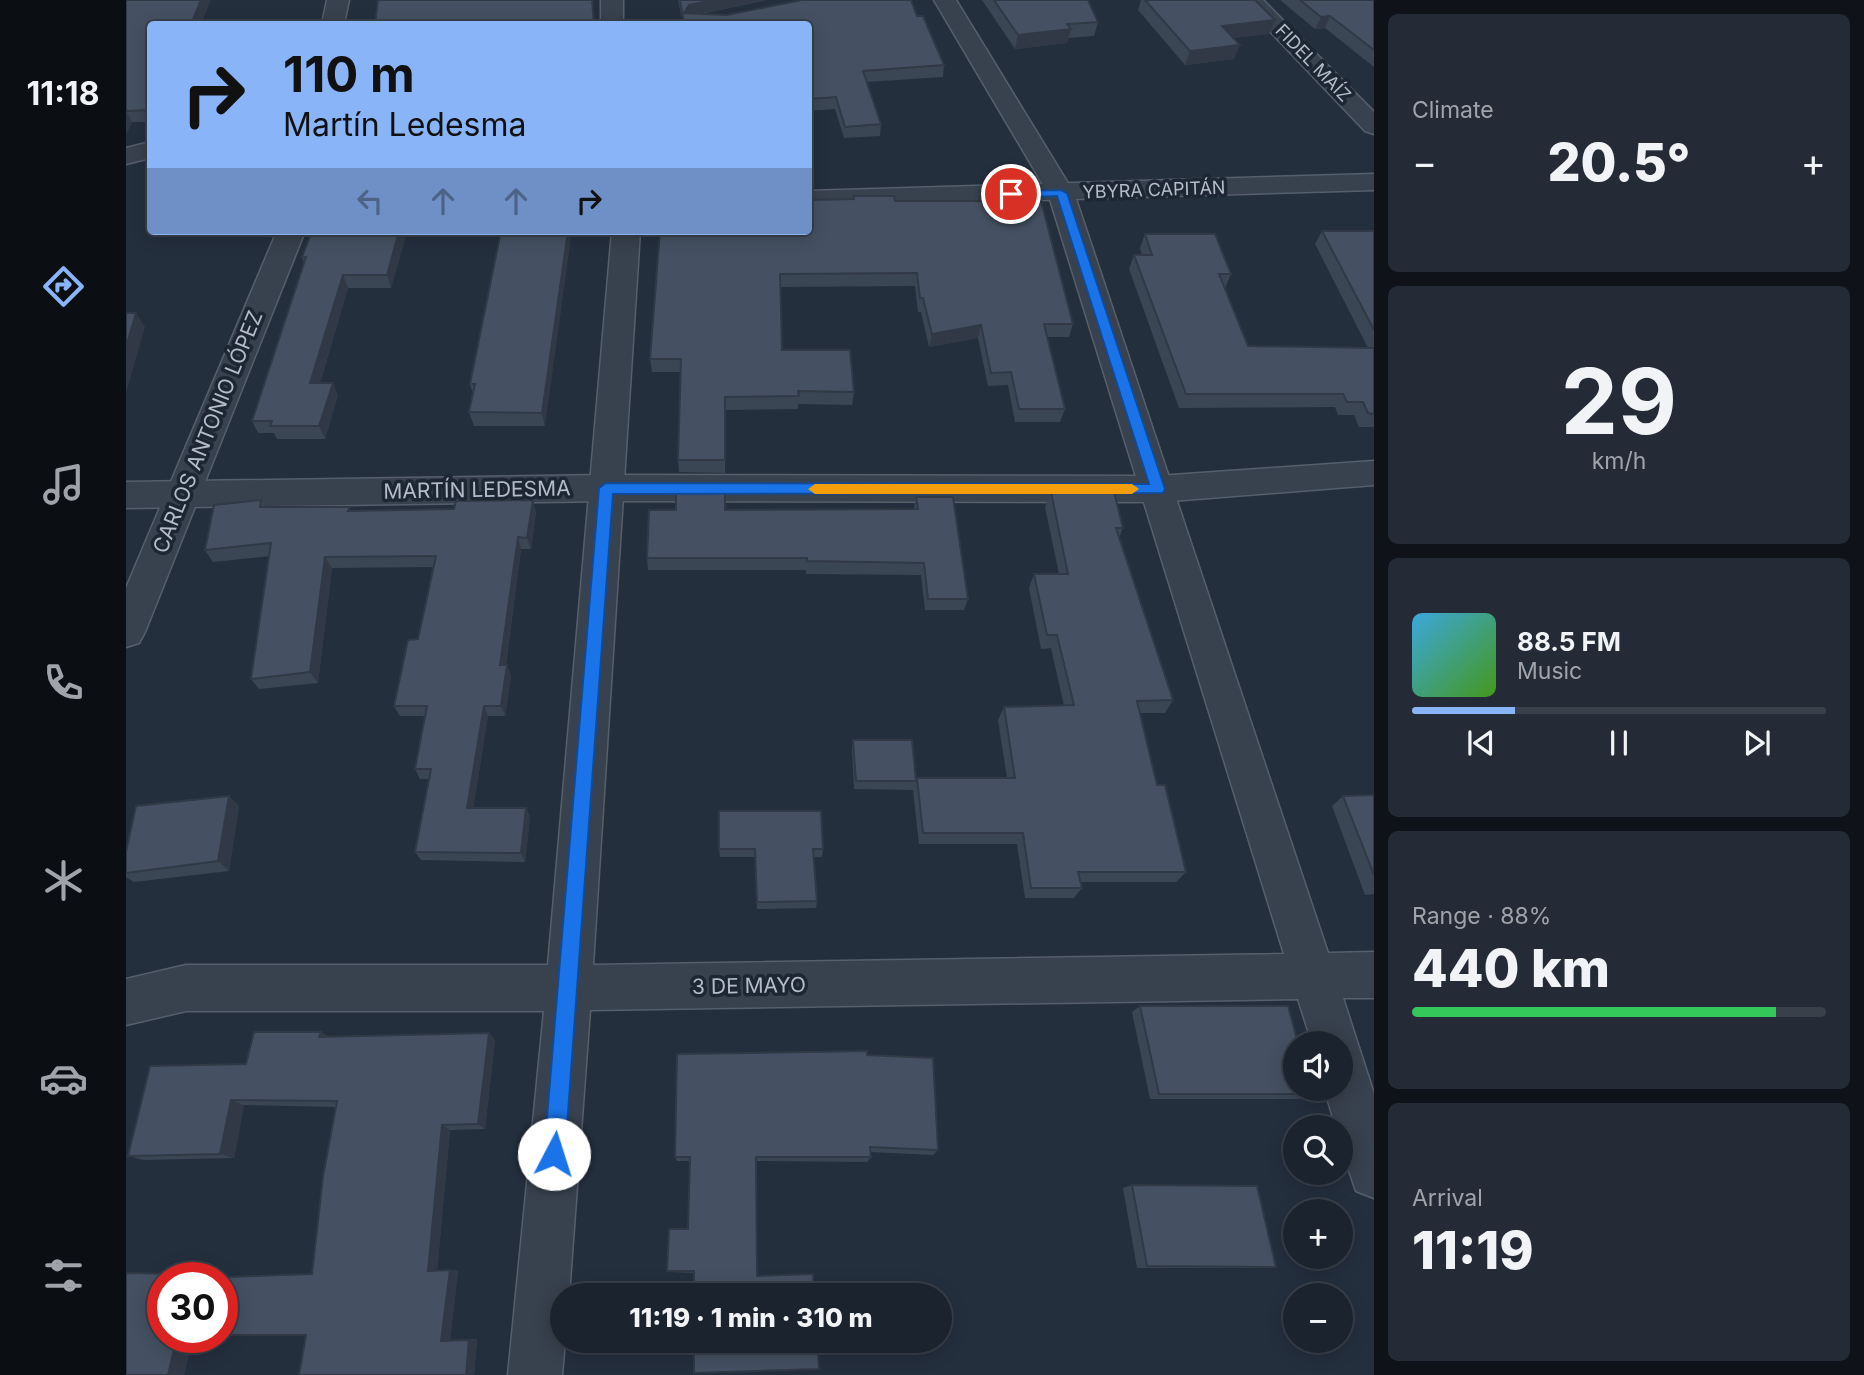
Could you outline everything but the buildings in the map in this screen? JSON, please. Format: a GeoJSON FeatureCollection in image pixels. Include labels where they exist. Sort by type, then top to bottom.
{"type":"FeatureCollection","features":[{"type":"Feature","properties":{"kind":"street"},"geometry":{"type":"LineString","coordinates":[[334,21],[338,0]]}},
{"type":"Feature","properties":{"kind":"street"},"geometry":{"type":"LineString","coordinates":[[612,0],[612,21]]}},
{"type":"Feature","properties":{"kind":"street"},"geometry":{"type":"LineString","coordinates":[[945,0],[1061,193],[1331,1031]]}},
{"type":"Feature","properties":{"kind":"street","name":"FIDEL MAÍZ"},"geometry":{"type":"LineString","coordinates":[[1251,0],[1374,126]]}},
{"type":"Feature","properties":{"kind":"street"},"geometry":{"type":"LineString","coordinates":[[126,156],[147,151]]}},
{"type":"Feature","properties":{"kind":"street","name":"YBYRA CAPITÁN"},"geometry":{"type":"LineString","coordinates":[[812,199],[1374,182]]}},
{"type":"Feature","properties":{"kind":"street","name":"CARLOS ANTONIO LÓPEZ"},"geometry":{"type":"LineString","coordinates":[[126,632],[289,235]]}},
{"type":"Feature","properties":{"kind":"street"},"geometry":{"type":"LineString","coordinates":[[535,1375],[569,988],[626,235]]}},
{"type":"Feature","properties":{"kind":"street","name":"MARTÍN LEDESMA"},"geometry":{"type":"LineString","coordinates":[[126,495],[606,488],[1158,489],[1374,473]]}},
{"type":"Feature","properties":{"kind":"street","name":"3 DE MAYO"},"geometry":{"type":"LineString","coordinates":[[126,1002],[186,988],[569,988],[1374,975]]}},
{"type":"Feature","properties":{"kind":"street"},"geometry":{"type":"LineString","coordinates":[[1352,1101],[1374,1173]]}},
{"type":"Feature","properties":{"kind":"slow traffic"},"geometry":{"type":"LineString","coordinates":[[815,489],[1132,489]]}},
{"type":"Feature","properties":{"kind":"route"},"geometry":{"type":"LineString","coordinates":[[554,1154],[606,488],[1158,489],[1061,193],[1011,194]]}}]}
